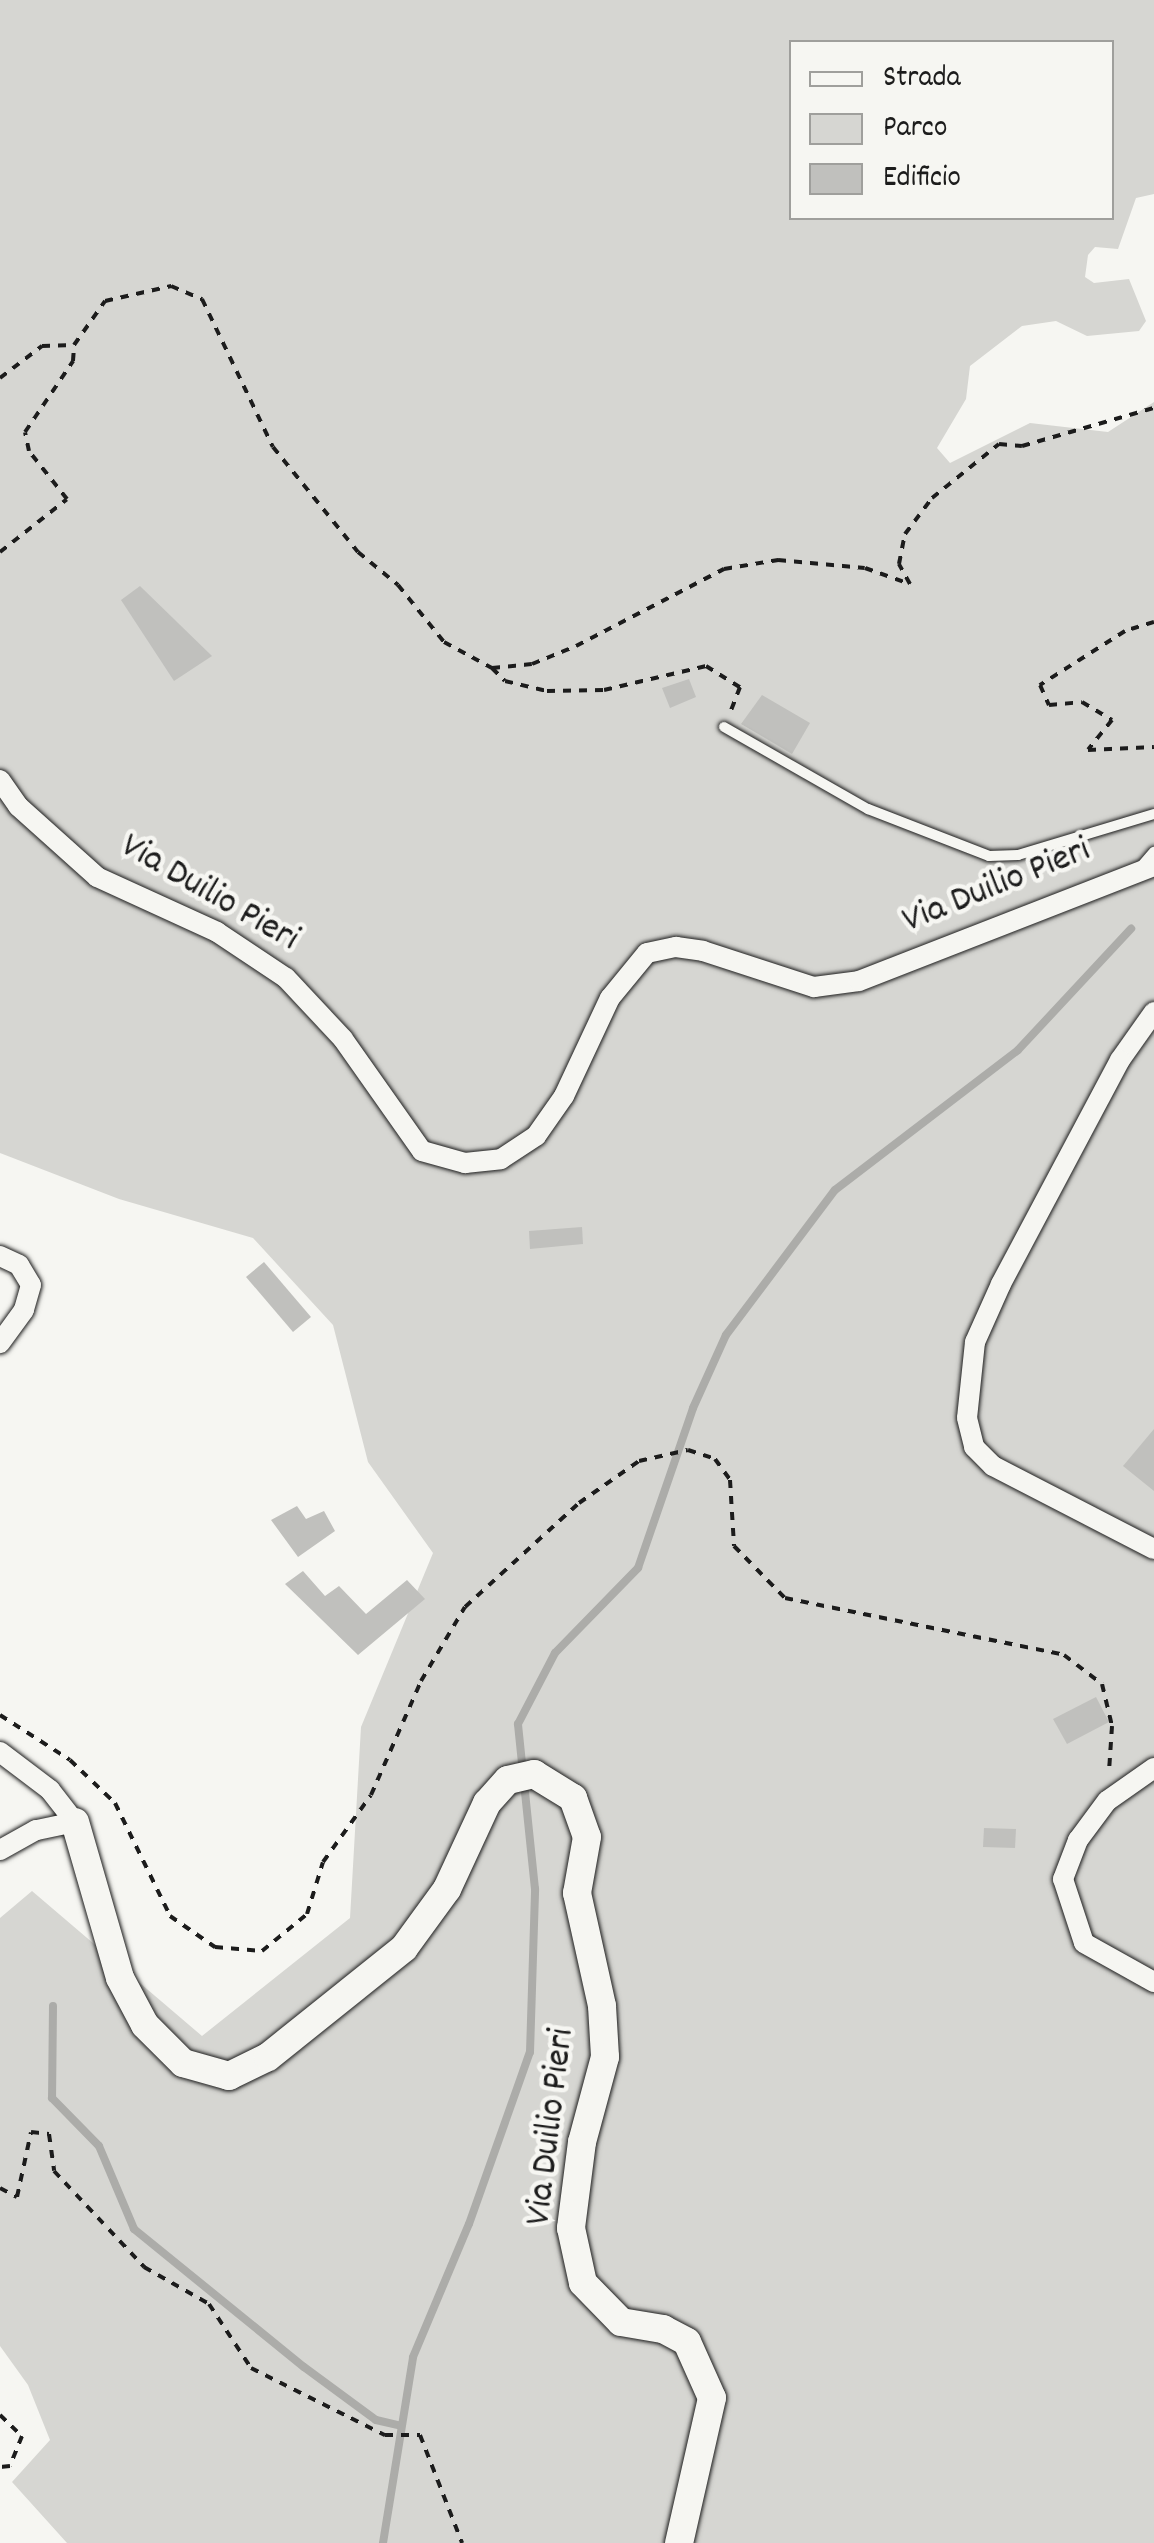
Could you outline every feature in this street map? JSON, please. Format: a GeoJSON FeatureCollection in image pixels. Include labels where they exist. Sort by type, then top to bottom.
{"type":"FeatureCollection","features":[{"type":"Feature","properties":{"kind":"street","name":"Via Duilio Pieri"},"geometry":{"type":"LineString","coordinates":[[0,780],[18,806],[98,877],[217,932],[286,978],[343,1039],[422,1151],[465,1163],[501,1159],[536,1136],[564,1096],[610,998],[647,954],[676,947],[703,951],[814,988],[859,981],[1146,869]]}},
{"type":"Feature","properties":{"kind":"street"},"geometry":{"type":"LineString","coordinates":[[1154,1012],[1094,1107],[1001,1284],[976,1342],[967,1418],[974,1447],[993,1466],[1154,1549]]}},
{"type":"Feature","properties":{"kind":"street"},"geometry":{"type":"LineString","coordinates":[[0,1256],[19,1265],[31,1286],[24,1310],[0,1343]]}},
{"type":"Feature","properties":{"kind":"street","name":"Via Duilio Pieri"},"geometry":{"type":"LineString","coordinates":[[0,1752],[50,1790],[75,1822],[120,1978],[145,2025],[182,2063],[228,2076],[268,2057],[404,1948],[447,1889],[487,1803],[521,1777],[573,1798],[587,1837],[577,1893],[602,2006],[605,2057],[582,2142],[572,2228],[584,2283],[621,2322],[663,2329],[687,2342],[712,2398],[679,2543]]}},
{"type":"Feature","properties":{"kind":"street"},"geometry":{"type":"LineString","coordinates":[[1154,1768],[1107,1801],[1078,1840],[1064,1879],[1069,1908],[1084,1943],[1154,1982]]}},
{"type":"Feature","properties":{"kind":"street"},"geometry":{"type":"LineString","coordinates":[[0,1850],[36,1830],[75,1822]]}},
{"type":"Feature","properties":{"kind":"lane"},"geometry":{"type":"LineString","coordinates":[[724,727],[868,809],[989,856],[1018,855],[1154,814]]}},
{"type":"Feature","properties":{"kind":"lane"},"geometry":{"type":"LineString","coordinates":[[1146,869],[1154,852]]}},
{"type":"Feature","properties":{"kind":"path"},"geometry":{"type":"LineString","coordinates":[[0,552],[67,499],[39,468],[25,432],[72,361],[74,345],[105,301],[171,286],[202,300],[273,447],[358,552],[398,585],[444,642],[492,668],[505,682],[547,691],[604,690],[706,666],[740,687],[724,727]]}},
{"type":"Feature","properties":{"kind":"path"},"geometry":{"type":"LineString","coordinates":[[0,378],[42,346],[74,345]]}},
{"type":"Feature","properties":{"kind":"path"},"geometry":{"type":"LineString","coordinates":[[492,668],[532,664],[576,646],[724,569],[778,560],[865,568],[910,584],[899,564],[905,534],[932,498],[999,444],[1022,446],[1154,408]]}},
{"type":"Feature","properties":{"kind":"path"},"geometry":{"type":"LineString","coordinates":[[1154,622],[1125,631],[1040,685],[1049,705],[1082,702],[1112,720],[1088,750],[1154,746]]}},
{"type":"Feature","properties":{"kind":"path"},"geometry":{"type":"LineString","coordinates":[[0,1714],[70,1760],[115,1803],[170,1916],[215,1947],[262,1951],[307,1914],[323,1862],[371,1795],[420,1681],[465,1607],[579,1502],[639,1461],[688,1450],[714,1459],[730,1480],[734,1546],[785,1598],[1064,1655],[1102,1684],[1112,1726],[1107,1801]]}},
{"type":"Feature","properties":{"kind":"path"},"geometry":{"type":"LineString","coordinates":[[0,2188],[17,2197],[32,2132],[49,2134],[54,2171],[144,2267],[209,2304],[251,2368],[384,2435],[420,2436],[462,2543]]}},
{"type":"Feature","properties":{"kind":"path"},"geometry":{"type":"LineString","coordinates":[[0,2414],[22,2436],[10,2466],[0,2467]]}},
{"type":"Feature","properties":{"kind":"green space"},"geometry":{"type":"Polygon","coordinates":[[[0,0],[1154,0],[1154,194],[1136,198],[1118,249],[1095,247],[1088,255],[1085,277],[1094,283],[1129,279],[1146,321],[1139,331],[1087,336],[1056,321],[1022,326],[970,366],[966,399],[937,448],[950,463],[1030,423],[1108,432],[1154,402],[1154,2543],[67,2543],[12,2482],[50,2440],[28,2385],[0,2346],[0,1918],[32,1891],[202,2036],[350,1918],[361,1727],[433,1553],[368,1462],[333,1325],[253,1238],[119,1199],[0,1153],[0,0]]]}},
{"type":"Feature","properties":{"kind":"building"},"geometry":{"type":"Polygon","coordinates":[[[140,586],[212,656],[174,681],[121,600],[140,586]]]}},
{"type":"Feature","properties":{"kind":"building"},"geometry":{"type":"Polygon","coordinates":[[[689,679],[696,697],[670,708],[662,688],[689,679]]]}},
{"type":"Feature","properties":{"kind":"building"},"geometry":{"type":"Polygon","coordinates":[[[762,695],[810,723],[792,754],[741,724],[762,695]]]}},
{"type":"Feature","properties":{"kind":"building"},"geometry":{"type":"Polygon","coordinates":[[[582,1227],[583,1244],[530,1249],[529,1231],[582,1227]]]}},
{"type":"Feature","properties":{"kind":"building"},"geometry":{"type":"Polygon","coordinates":[[[264,1262],[311,1317],[293,1332],[246,1277],[264,1262]]]}},
{"type":"Feature","properties":{"kind":"building"},"geometry":{"type":"Polygon","coordinates":[[[1154,1429],[1154,1491],[1123,1466],[1154,1429]]]}},
{"type":"Feature","properties":{"kind":"building"},"geometry":{"type":"Polygon","coordinates":[[[297,1506],[306,1519],[324,1511],[335,1531],[298,1557],[271,1520],[297,1506]]]}},
{"type":"Feature","properties":{"kind":"building"},"geometry":{"type":"Polygon","coordinates":[[[303,1571],[325,1596],[339,1586],[366,1614],[407,1580],[425,1599],[358,1655],[285,1584],[303,1571]]]}},
{"type":"Feature","properties":{"kind":"building"},"geometry":{"type":"Polygon","coordinates":[[[1096,1697],[1109,1722],[1067,1744],[1053,1719],[1096,1697]]]}},
{"type":"Feature","properties":{"kind":"building"},"geometry":{"type":"Polygon","coordinates":[[[984,1828],[1016,1829],[1015,1848],[983,1847],[984,1828]]]}},
{"type":"Feature","properties":{"kind":"waterway"},"geometry":{"type":"LineString","coordinates":[[383,2543],[413,2357],[469,2224],[530,2052],[535,1889],[518,1724],[555,1653],[638,1568],[693,1408],[726,1335],[835,1190],[1018,1050],[1131,929]]}},
{"type":"Feature","properties":{"kind":"waterway"},"geometry":{"type":"LineString","coordinates":[[53,2006],[52,2098],[99,2146],[134,2229],[304,2367],[376,2420],[401,2426]]}}]}
